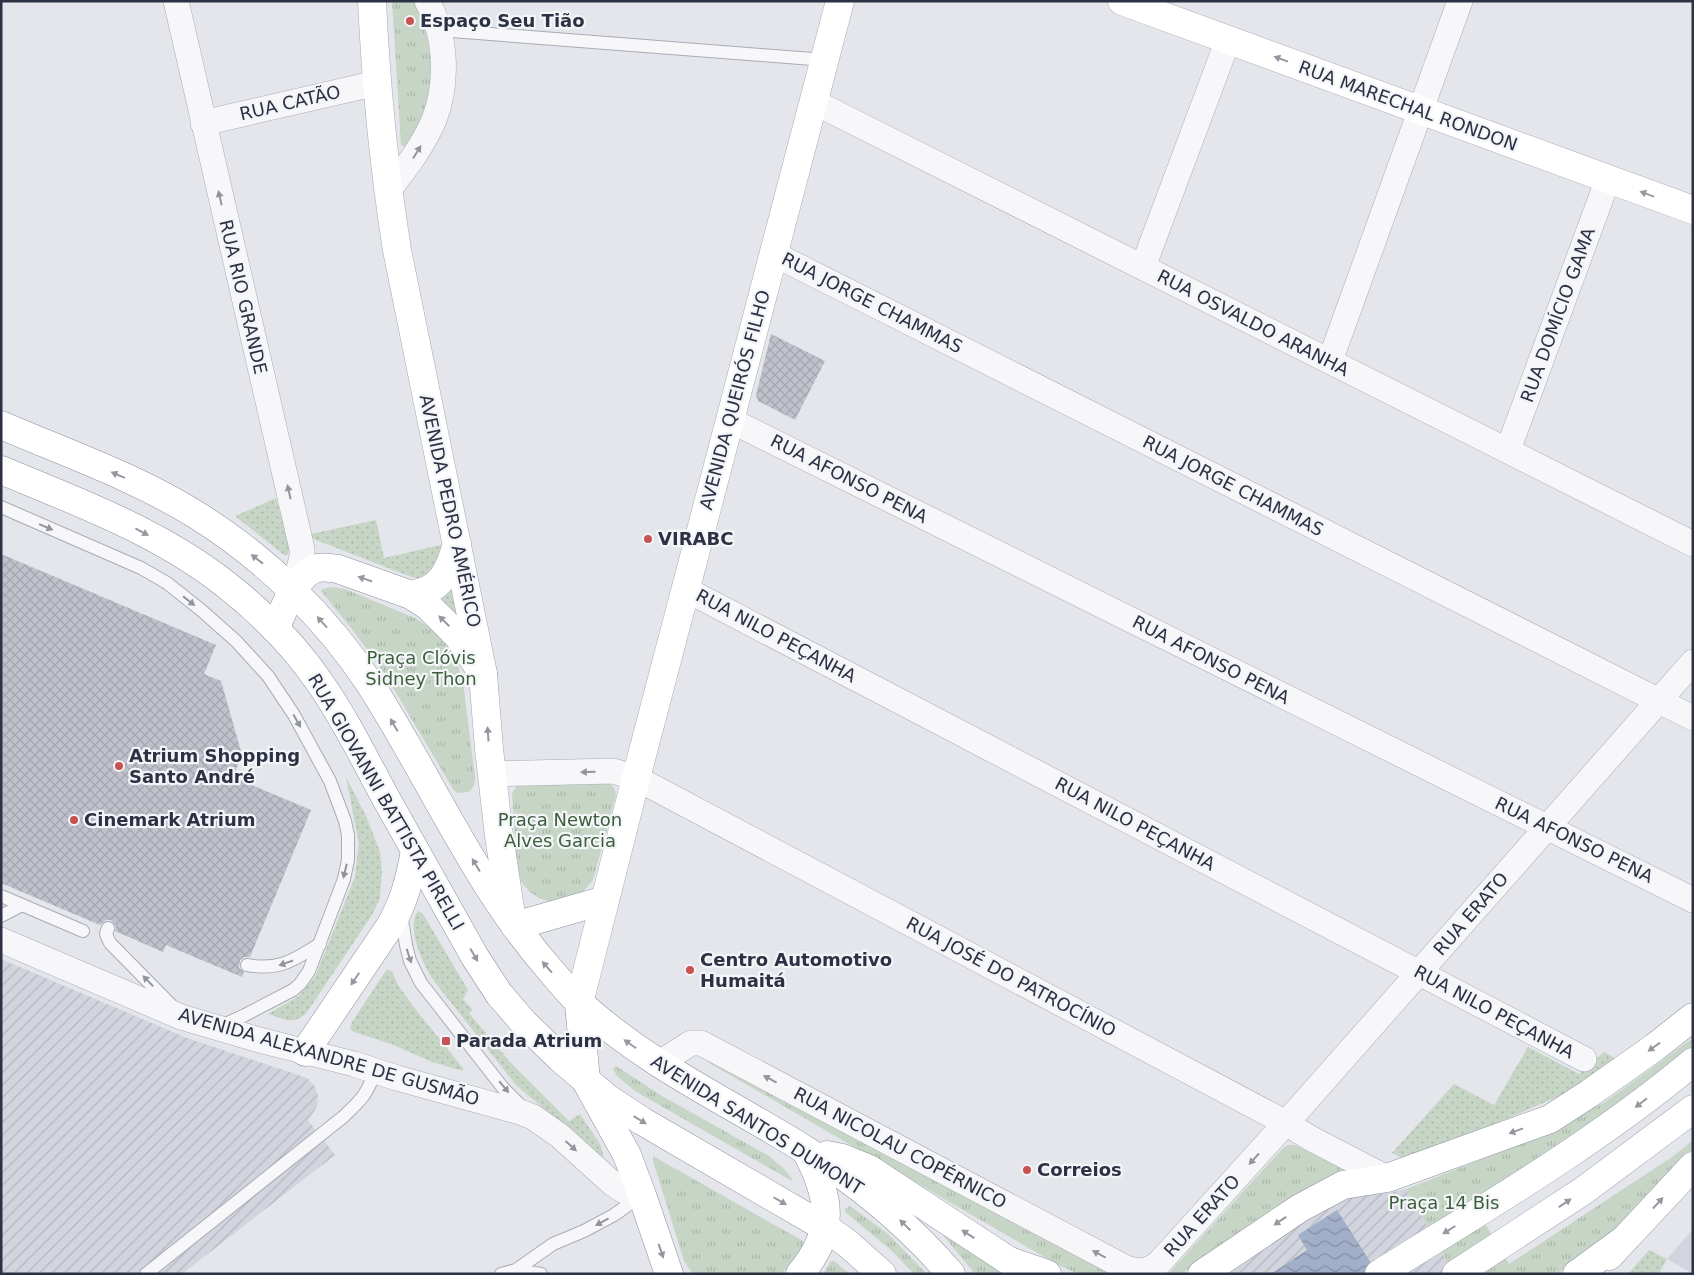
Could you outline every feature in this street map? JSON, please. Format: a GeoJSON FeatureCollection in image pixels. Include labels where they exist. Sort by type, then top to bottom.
{"type":"FeatureCollection","features":[{"type":"Feature","properties":{"kind":"main road","name":"AVENIDA PEDRO AMÉRICO"},"geometry":{"type":"LineString","coordinates":[[372,1],[377,83],[388,191],[397,250],[484,674],[492,774],[514,923]]}},
{"type":"Feature","properties":{"kind":"main road","name":"AVENIDA QUEIRÓS FILHO"},"geometry":{"type":"LineString","coordinates":[[579,1003],[636,778],[840,1]]}},
{"type":"Feature","properties":{"kind":"main road","name":"RUA MARECHAL RONDON"},"geometry":{"type":"LineString","coordinates":[[1122,1],[1693,210]]}},
{"type":"Feature","properties":{"kind":"main road"},"geometry":{"type":"LineString","coordinates":[[1,425],[132,481],[197,515],[268,568],[331,632],[369,683],[479,871],[542,961],[579,1003],[586,1081],[627,1155],[669,1274]]}},
{"type":"Feature","properties":{"kind":"main road","name":"RUA GIOVANNI BATTISTA PIRELLI"},"geometry":{"type":"LineString","coordinates":[[1,470],[114,518],[168,546],[223,582],[275,629],[307,664],[338,709],[475,957],[499,994],[536,1035],[586,1081]]}},
{"type":"Feature","properties":{"kind":"main road"},"geometry":{"type":"LineString","coordinates":[[411,594],[422,593],[439,583],[451,562],[457,544]]}},
{"type":"Feature","properties":{"kind":"main road"},"geometry":{"type":"LineString","coordinates":[[275,629],[293,592],[305,575],[313,570],[325,567],[338,569],[411,594],[428,606],[458,636],[484,674]]}},
{"type":"Feature","properties":{"kind":"main road"},"geometry":{"type":"LineString","coordinates":[[305,1052],[386,933],[400,908],[410,878],[416,851]]}},
{"type":"Feature","properties":{"kind":"main road"},"geometry":{"type":"LineString","coordinates":[[514,923],[605,900]]}},
{"type":"Feature","properties":{"kind":"main road","name":"AVENIDA SANTOS DUMONT"},"geometry":{"type":"LineString","coordinates":[[579,1003],[617,1035],[658,1064],[806,1151],[870,1195],[928,1248],[951,1274]]}},
{"type":"Feature","properties":{"kind":"main road"},"geometry":{"type":"LineString","coordinates":[[1202,1274],[1300,1208],[1344,1185],[1387,1178],[1550,1119],[1656,1047],[1693,1017]]}},
{"type":"Feature","properties":{"kind":"main road"},"geometry":{"type":"LineString","coordinates":[[1379,1274],[1506,1195],[1609,1127],[1693,1062]]}},
{"type":"Feature","properties":{"kind":"main road"},"geometry":{"type":"LineString","coordinates":[[586,1081],[624,1110],[826,1228],[847,1243],[882,1274]]}},
{"type":"Feature","properties":{"kind":"main road"},"geometry":{"type":"LineString","coordinates":[[1456,1274],[1525,1230],[1628,1159],[1693,1109]]}},
{"type":"Feature","properties":{"kind":"main road"},"geometry":{"type":"LineString","coordinates":[[800,1274],[821,1243],[826,1228],[826,1208],[823,1189],[818,1174],[806,1151]]}},
{"type":"Feature","properties":{"kind":"main road"},"geometry":{"type":"LineString","coordinates":[[806,1151],[842,1158],[869,1169],[1017,1267],[1047,1274]]}},
{"type":"Feature","properties":{"kind":"main road"},"geometry":{"type":"LineString","coordinates":[[1592,1274],[1693,1166]]}},
{"type":"Feature","properties":{"kind":"main road"},"geometry":{"type":"LineString","coordinates":[[1577,1274],[1625,1239]]}},
{"type":"Feature","properties":{"kind":"street","name":"RUA RIO GRANDE"},"geometry":{"type":"LineString","coordinates":[[176,1],[302,549],[302,557],[293,592]]}},
{"type":"Feature","properties":{"kind":"street"},"geometry":{"type":"LineString","coordinates":[[388,191],[409,163],[434,121],[443,82],[444,60],[439,30],[427,1]]}},
{"type":"Feature","properties":{"kind":"street"},"geometry":{"type":"LineString","coordinates":[[1330,361],[1460,1]]}},
{"type":"Feature","properties":{"kind":"street"},"geometry":{"type":"LineString","coordinates":[[1143,267],[1228,40]]}},
{"type":"Feature","properties":{"kind":"street","name":"RUA CATÃO"},"geometry":{"type":"LineString","coordinates":[[203,123],[377,83]]}},
{"type":"Feature","properties":{"kind":"street","name":"RUA OSVALDO ARANHA"},"geometry":{"type":"LineString","coordinates":[[814,102],[1693,544]]}},
{"type":"Feature","properties":{"kind":"street","name":"RUA DOMÍCIO GAMA"},"geometry":{"type":"LineString","coordinates":[[1508,450],[1608,179]]}},
{"type":"Feature","properties":{"kind":"street","name":"RUA JORGE CHAMMAS"},"geometry":{"type":"LineString","coordinates":[[774,254],[1693,718]]}},
{"type":"Feature","properties":{"kind":"street","name":"RUA AFONSO PENA"},"geometry":{"type":"LineString","coordinates":[[730,420],[1693,900]]}},
{"type":"Feature","properties":{"kind":"street","name":"RUA NILO PEÇANHA"},"geometry":{"type":"LineString","coordinates":[[686,589],[1584,1059]]}},
{"type":"Feature","properties":{"kind":"street","name":"RUA ERATO"},"geometry":{"type":"LineString","coordinates":[[1144,1271],[1159,1263],[1286,1123],[1693,662]]}},
{"type":"Feature","properties":{"kind":"street"},"geometry":{"type":"LineString","coordinates":[[492,774],[613,771],[636,778]]}},
{"type":"Feature","properties":{"kind":"street","name":"RUA JOSÉ DO PATROCÍNIO"},"geometry":{"type":"LineString","coordinates":[[636,778],[1387,1178]]}},
{"type":"Feature","properties":{"kind":"street","name":"AVENIDA ALEXANDRE DE GUSMÃO"},"geometry":{"type":"LineString","coordinates":[[1,940],[181,1017],[510,1108],[532,1117],[560,1136],[612,1183],[624,1191],[642,1195]]}},
{"type":"Feature","properties":{"kind":"street","name":"RUA NICOLAU COPÉRNICO"},"geometry":{"type":"LineString","coordinates":[[658,1064],[691,1043],[701,1043],[1126,1268],[1134,1271],[1144,1271]]}},
{"type":"Feature","properties":{"kind":"lane"},"geometry":{"type":"LineString","coordinates":[[439,30],[825,60]]}},
{"type":"Feature","properties":{"kind":"lane"},"geometry":{"type":"LineString","coordinates":[[1,507],[141,568],[161,579],[201,610],[250,655],[282,694],[330,781],[342,812],[348,835],[347,868],[309,970],[300,984],[293,990],[217,1028]]}},
{"type":"Feature","properties":{"kind":"lane"},"geometry":{"type":"LineString","coordinates":[[1,896],[82,931]]}},
{"type":"Feature","properties":{"kind":"lane"},"geometry":{"type":"LineString","coordinates":[[1,916],[22,905]]}},
{"type":"Feature","properties":{"kind":"lane"},"geometry":{"type":"LineString","coordinates":[[400,908],[410,961],[421,983],[504,1088],[532,1117]]}},
{"type":"Feature","properties":{"kind":"lane"},"geometry":{"type":"LineString","coordinates":[[108,928],[106,934],[110,943],[181,1017]]}},
{"type":"Feature","properties":{"kind":"lane"},"geometry":{"type":"LineString","coordinates":[[246,965],[260,968],[285,964],[320,944]]}},
{"type":"Feature","properties":{"kind":"lane"},"geometry":{"type":"LineString","coordinates":[[146,1274],[344,1117],[370,1088],[375,1070]]}},
{"type":"Feature","properties":{"kind":"lane"},"geometry":{"type":"LineString","coordinates":[[501,1274],[516,1270],[553,1244],[606,1219],[642,1195]]}},
{"type":"Feature","properties":{"kind":"lane"},"geometry":{"type":"LineString","coordinates":[[516,1270],[541,1274]]}},
{"type":"Feature","properties":{"kind":"shaded area"},"geometry":{"type":"Polygon","coordinates":[[[1,959],[187,1038],[307,1078],[315,1087],[318,1097],[317,1107],[308,1120],[335,1155],[182,1274],[1,1274],[1,959]]]}},
{"type":"Feature","properties":{"kind":"shaded area"},"geometry":{"type":"Polygon","coordinates":[[[1406,1189],[1454,1274],[1227,1274],[1320,1209],[1356,1196],[1389,1193],[1406,1189]]]}},
{"type":"Feature","properties":{"kind":"shaded area"},"geometry":{"type":"Polygon","coordinates":[[[1693,1229],[1693,1274],[1667,1259],[1693,1229]]]}},
{"type":"Feature","properties":{"kind":"green space"},"geometry":{"type":"Polygon","coordinates":[[[392,1],[414,1],[424,27],[430,54],[431,82],[429,96],[421,120],[407,148],[401,145],[392,1]]]}},
{"type":"Feature","properties":{"kind":"green space"},"geometry":{"type":"Polygon","coordinates":[[[276,498],[291,551],[287,555],[284,555],[235,516],[276,498]]]}},
{"type":"Feature","properties":{"kind":"green space"},"geometry":{"type":"Polygon","coordinates":[[[376,520],[384,558],[445,544],[444,558],[425,578],[414,578],[311,537],[311,534],[376,520]]]}},
{"type":"Feature","properties":{"kind":"green space"},"geometry":{"type":"Polygon","coordinates":[[[453,586],[461,619],[434,597],[453,586]]]}},
{"type":"Feature","properties":{"kind":"green space","name":"Praça Clóvis Sidney Thon"},"geometry":{"type":"Polygon","coordinates":[[[333,587],[345,589],[417,619],[433,630],[447,646],[458,666],[463,682],[475,777],[474,786],[469,792],[457,793],[453,789],[385,674],[321,591],[333,587]]]}},
{"type":"Feature","properties":{"kind":"green space"},"geometry":{"type":"Polygon","coordinates":[[[346,777],[366,816],[380,852],[382,871],[380,898],[372,915],[307,1012],[298,1019],[284,1019],[268,1014],[299,996],[315,977],[355,877],[359,844],[346,777]]]}},
{"type":"Feature","properties":{"kind":"green space","name":"Praça Newton Alves Garcia"},"geometry":{"type":"Polygon","coordinates":[[[609,783],[614,788],[616,795],[593,880],[581,894],[553,903],[539,898],[522,883],[517,872],[512,793],[519,785],[609,783]]]}},
{"type":"Feature","properties":{"kind":"green space"},"geometry":{"type":"Polygon","coordinates":[[[418,911],[423,914],[468,990],[463,999],[473,1010],[469,1013],[511,1063],[569,1121],[580,1114],[600,1144],[605,1161],[516,1085],[434,981],[417,947],[414,927],[418,911]]]}},
{"type":"Feature","properties":{"kind":"green space"},"geometry":{"type":"Polygon","coordinates":[[[387,969],[392,972],[398,985],[463,1068],[463,1071],[432,1062],[350,1029],[352,1022],[387,969]]]}},
{"type":"Feature","properties":{"kind":"green space","name":"Praça 14 Bis"},"geometry":{"type":"Polygon","coordinates":[[[1693,1038],[1693,1046],[1640,1087],[1585,1126],[1471,1200],[1509,1264],[1672,1157],[1693,1140],[1693,1148],[1606,1241],[1557,1274],[1454,1274],[1406,1189],[1556,1130],[1605,1102],[1693,1038]]]}},
{"type":"Feature","properties":{"kind":"green space"},"geometry":{"type":"Polygon","coordinates":[[[1528,1047],[1579,1074],[1604,1052],[1619,1060],[1566,1093],[1511,1117],[1406,1160],[1392,1153],[1454,1084],[1494,1105],[1528,1047]]]}},
{"type":"Feature","properties":{"kind":"green space"},"geometry":{"type":"Polygon","coordinates":[[[706,1052],[1115,1274],[1078,1274],[1053,1262],[711,1064],[708,1061],[706,1052]]]}},
{"type":"Feature","properties":{"kind":"green space"},"geometry":{"type":"Polygon","coordinates":[[[616,1066],[662,1096],[769,1156],[793,1180],[635,1091],[617,1076],[613,1069],[616,1066]]]}},
{"type":"Feature","properties":{"kind":"green space","name":"Praça 14 Bis"},"geometry":{"type":"Polygon","coordinates":[[[1288,1145],[1295,1145],[1342,1169],[1181,1274],[1168,1274],[1283,1148],[1288,1145]]]}},
{"type":"Feature","properties":{"kind":"green space"},"geometry":{"type":"Polygon","coordinates":[[[653,1156],[803,1241],[805,1243],[793,1264],[780,1274],[693,1274],[684,1261],[653,1156]]]}},
{"type":"Feature","properties":{"kind":"green space"},"geometry":{"type":"Polygon","coordinates":[[[850,1206],[887,1233],[927,1274],[914,1274],[892,1251],[845,1212],[845,1209],[850,1206]]]}},
{"type":"Feature","properties":{"kind":"green space"},"geometry":{"type":"Polygon","coordinates":[[[945,1233],[1009,1274],[975,1274],[943,1235],[945,1233]]]}},
{"type":"Feature","properties":{"kind":"green space"},"geometry":{"type":"Polygon","coordinates":[[[1649,1250],[1667,1259],[1659,1274],[1628,1274],[1649,1250]]]}},
{"type":"Feature","properties":{"kind":"green space"},"geometry":{"type":"Polygon","coordinates":[[[831,1261],[834,1261],[850,1274],[823,1274],[831,1261]]]}},
{"type":"Feature","properties":{"kind":"water"},"geometry":{"type":"Polygon","coordinates":[[[1337,1210],[1378,1274],[1271,1274],[1307,1250],[1298,1235],[1337,1210]]]}},
{"type":"Feature","properties":{"kind":"building"},"geometry":{"type":"Polygon","coordinates":[[[771,334],[825,361],[795,420],[758,401],[756,395],[771,334]]]}},
{"type":"Feature","properties":{"kind":"building","name":"Atrium Shopping Santo André"},"geometry":{"type":"Polygon","coordinates":[[[1,554],[216,645],[204,674],[221,681],[242,755],[233,777],[311,810],[250,957],[244,957],[240,960],[239,968],[244,972],[242,977],[166,945],[163,952],[115,931],[116,926],[111,920],[106,920],[100,925],[1,883],[1,554]]]}},
{"type":"Feature","properties":{"kind":"place","name":"Espaço Seu Tião"},"geometry":{"type":"Point","coordinates":[410,21]}},
{"type":"Feature","properties":{"kind":"place","name":"VIRABC"},"geometry":{"type":"Point","coordinates":[648,539]}},
{"type":"Feature","properties":{"kind":"place","name":"Atrium Shopping Santo André"},"geometry":{"type":"Point","coordinates":[119,766]}},
{"type":"Feature","properties":{"kind":"place","name":"Cinemark Atrium"},"geometry":{"type":"Point","coordinates":[74,820]}},
{"type":"Feature","properties":{"kind":"place","name":"Centro Automotivo Humaitá"},"geometry":{"type":"Point","coordinates":[690,970]}},
{"type":"Feature","properties":{"kind":"place","name":"Parada Atrium"},"geometry":{"type":"Point","coordinates":[446,1041]}},
{"type":"Feature","properties":{"kind":"place","name":"Correios"},"geometry":{"type":"Point","coordinates":[1027,1170]}}]}
